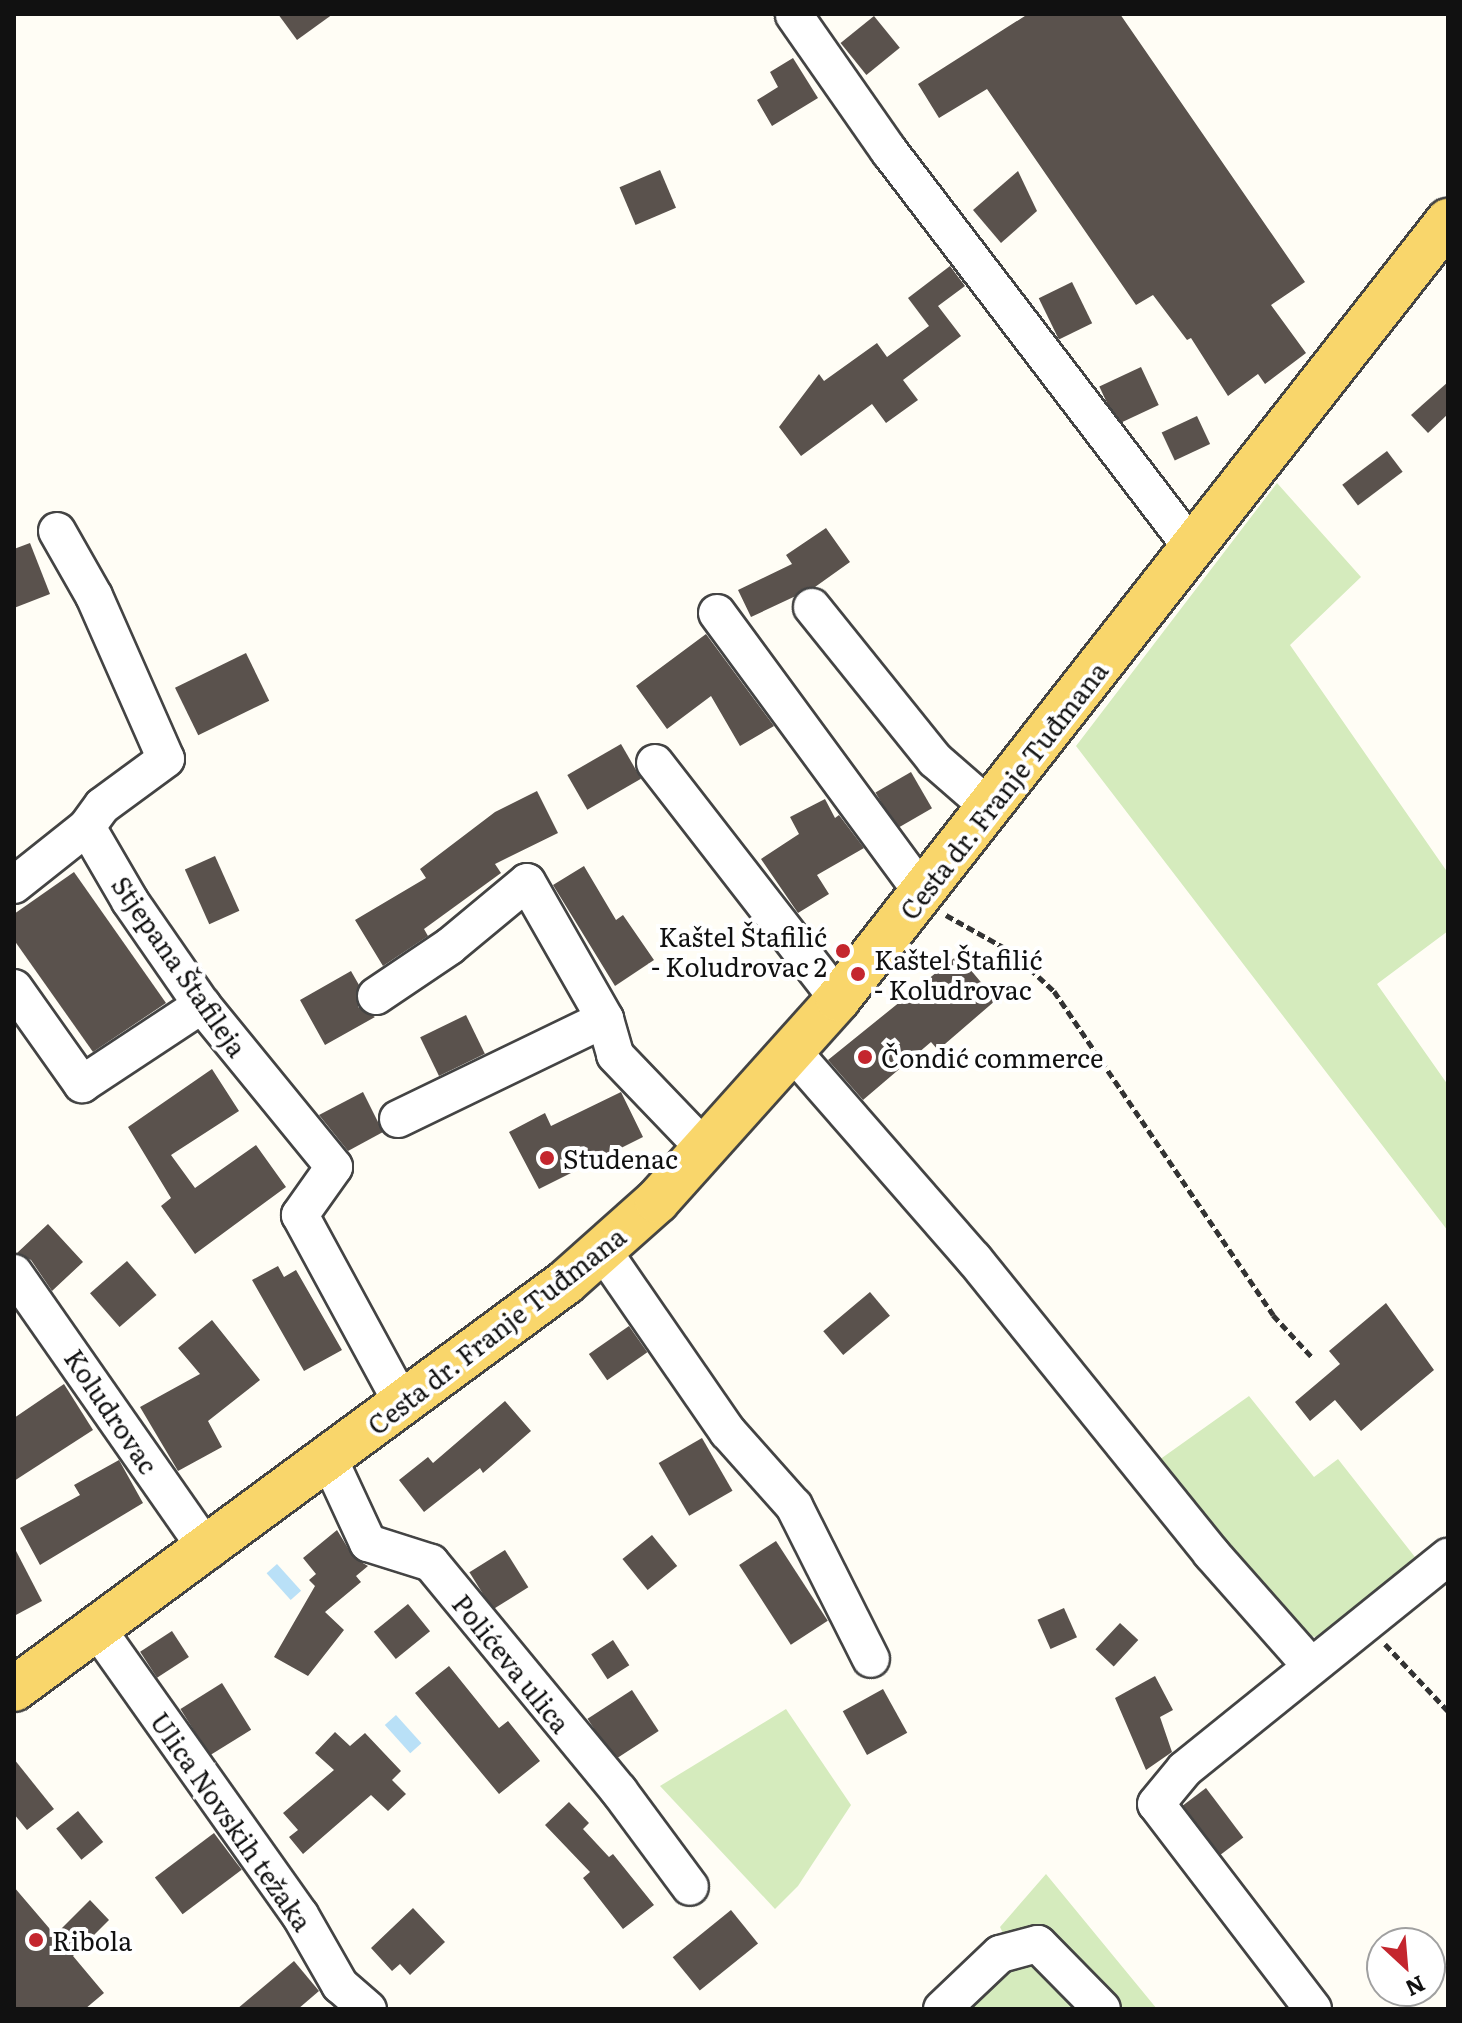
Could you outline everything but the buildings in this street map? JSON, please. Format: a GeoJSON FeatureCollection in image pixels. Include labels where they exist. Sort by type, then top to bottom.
{"type":"FeatureCollection","features":[{"type":"Feature","properties":{"kind":"main road","name":"Cesta dr. Franje Tuđmana"},"geometry":{"type":"LineString","coordinates":[[14,1689],[208,1551],[603,1251],[706,1150],[794,1053],[838,999],[1448,221]]}},
{"type":"Feature","properties":{"kind":"street"},"geometry":{"type":"LineString","coordinates":[[794,15],[889,151],[1193,549]]}},
{"type":"Feature","properties":{"kind":"street"},"geometry":{"type":"LineString","coordinates":[[14,885],[87,827],[102,806],[166,759],[94,596],[57,531]]}},
{"type":"Feature","properties":{"kind":"street"},"geometry":{"type":"LineString","coordinates":[[812,607],[935,760],[989,807]]}},
{"type":"Feature","properties":{"kind":"street"},"geometry":{"type":"LineString","coordinates":[[717,613],[920,896]]}},
{"type":"Feature","properties":{"kind":"street"},"geometry":{"type":"LineString","coordinates":[[655,763],[838,999]]}},
{"type":"Feature","properties":{"kind":"street","name":"Stjepana Štafileja"},"geometry":{"type":"LineString","coordinates":[[87,827],[130,901],[202,1005],[334,1167],[300,1215],[402,1403]]}},
{"type":"Feature","properties":{"kind":"street"},"geometry":{"type":"LineString","coordinates":[[376,996],[450,946],[527,882],[605,1019],[615,1055],[706,1150]]}},
{"type":"Feature","properties":{"kind":"street"},"geometry":{"type":"LineString","coordinates":[[17,999],[82,1084],[202,1005]]}},
{"type":"Feature","properties":{"kind":"street"},"geometry":{"type":"LineString","coordinates":[[398,1119],[605,1019]]}},
{"type":"Feature","properties":{"kind":"street"},"geometry":{"type":"LineString","coordinates":[[794,1053],[984,1270],[1211,1553],[1310,1665]]}},
{"type":"Feature","properties":{"kind":"street"},"geometry":{"type":"LineString","coordinates":[[603,1251],[728,1432],[794,1506],[871,1659]]}},
{"type":"Feature","properties":{"kind":"street","name":"Koludrovac"},"geometry":{"type":"LineString","coordinates":[[14,1273],[208,1551]]}},
{"type":"Feature","properties":{"kind":"street","name":"Polićeva ulica"},"geometry":{"type":"LineString","coordinates":[[329,1459],[368,1543],[431,1563],[619,1791],[690,1887]]}},
{"type":"Feature","properties":{"kind":"street"},"geometry":{"type":"LineString","coordinates":[[1313,2009],[1156,1804],[1185,1769],[1310,1665],[1448,1557]]}},
{"type":"Feature","properties":{"kind":"street","name":"Ulica Novskih težaka"},"geometry":{"type":"LineString","coordinates":[[98,1630],[300,1915],[340,1985],[368,2009]]}},
{"type":"Feature","properties":{"kind":"street"},"geometry":{"type":"LineString","coordinates":[[942,2009],[1000,1954],[1038,1944],[1102,2009]]}},
{"type":"Feature","properties":{"kind":"path"},"geometry":{"type":"LineString","coordinates":[[920,896],[1012,952],[1054,991],[1273,1315],[1311,1356]]}},
{"type":"Feature","properties":{"kind":"path"},"geometry":{"type":"LineString","coordinates":[[1365,1623],[1448,1711]]}},
{"type":"Feature","properties":{"kind":"green space"},"geometry":{"type":"Polygon","coordinates":[[[1277,483],[1361,577],[1290,645],[1448,873],[1448,931],[1377,984],[1448,1085],[1448,1231],[1076,746],[1277,483]]]}},
{"type":"Feature","properties":{"kind":"green space"},"geometry":{"type":"Polygon","coordinates":[[[1249,1396],[1314,1477],[1338,1459],[1422,1566],[1324,1638],[1294,1634],[1152,1465],[1249,1396]]]}},
{"type":"Feature","properties":{"kind":"green space"},"geometry":{"type":"Polygon","coordinates":[[[786,1709],[851,1805],[798,1886],[775,1909],[660,1786],[786,1709]]]}},
{"type":"Feature","properties":{"kind":"green space"},"geometry":{"type":"Polygon","coordinates":[[[1046,1874],[1157,2009],[965,2009],[1015,1958],[1000,1927],[1046,1874]]]}},
{"type":"Feature","properties":{"kind":"water"},"geometry":{"type":"Polygon","coordinates":[[[277,1564],[301,1591],[291,1600],[267,1573],[277,1564]]]}},
{"type":"Feature","properties":{"kind":"water"},"geometry":{"type":"Polygon","coordinates":[[[396,1715],[421,1743],[410,1753],[385,1725],[396,1715]]]}},
{"type":"Feature","properties":{"kind":"place","name":"Kaštel Štafilić - Koludrovac 2"},"geometry":{"type":"Point","coordinates":[843,951]}},
{"type":"Feature","properties":{"kind":"place","name":"Kaštel Štafilić - Koludrovac"},"geometry":{"type":"Point","coordinates":[858,974]}},
{"type":"Feature","properties":{"kind":"place","name":"Čondić commerce"},"geometry":{"type":"Point","coordinates":[865,1057]}},
{"type":"Feature","properties":{"kind":"place","name":"Studenac"},"geometry":{"type":"Point","coordinates":[547,1158]}},
{"type":"Feature","properties":{"kind":"place","name":"Ribola"},"geometry":{"type":"Point","coordinates":[36,1940]}}]}
